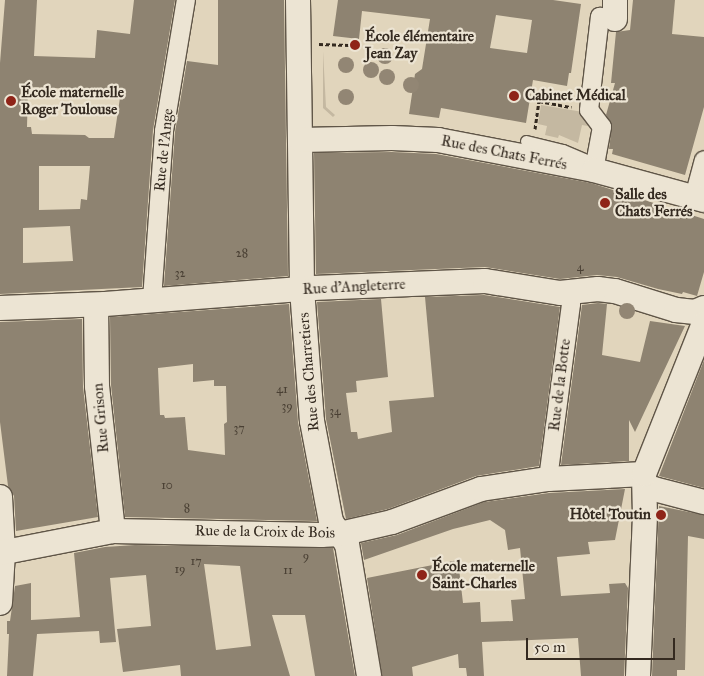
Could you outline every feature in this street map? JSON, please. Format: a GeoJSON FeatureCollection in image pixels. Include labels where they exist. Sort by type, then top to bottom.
{"type":"FeatureCollection","features":[{"type":"Feature","properties":{"kind":"street","name":"Rue de l'Ange"},"geometry":{"type":"LineString","coordinates":[[152,300],[164,131],[186,0]]}},
{"type":"Feature","properties":{"kind":"street","name":"Rue des Charretiers"},"geometry":{"type":"LineString","coordinates":[[298,0],[302,289],[312,421],[331,522],[347,544],[369,676]]}},
{"type":"Feature","properties":{"kind":"street"},"geometry":{"type":"LineString","coordinates":[[594,170],[602,127],[589,110],[600,17],[615,9]]}},
{"type":"Feature","properties":{"kind":"street","name":"Rue des Chats Ferrés"},"geometry":{"type":"LineString","coordinates":[[301,140],[392,138],[438,140],[594,170],[699,198]]}},
{"type":"Feature","properties":{"kind":"street"},"geometry":{"type":"LineString","coordinates":[[699,198],[704,160]]}},
{"type":"Feature","properties":{"kind":"street","name":"Rue d'Angleterre"},"geometry":{"type":"LineString","coordinates":[[0,308],[96,304],[302,289],[485,281],[560,293],[598,289],[615,291],[676,310],[695,312],[704,308]]}},
{"type":"Feature","properties":{"kind":"street","name":"Rue de la Botte"},"geometry":{"type":"LineString","coordinates":[[548,479],[571,304],[567,292]]}},
{"type":"Feature","properties":{"kind":"street","name":"Rue Grison"},"geometry":{"type":"LineString","coordinates":[[96,304],[97,386],[113,531]]}},
{"type":"Feature","properties":{"kind":"street"},"geometry":{"type":"LineString","coordinates":[[638,676],[645,482],[704,323]]}},
{"type":"Feature","properties":{"kind":"street","name":"Rue de la Croix de Bois"},"geometry":{"type":"LineString","coordinates":[[2,553],[113,531],[340,534],[392,522],[481,489],[548,479],[645,482],[654,489],[704,502]]}},
{"type":"Feature","properties":{"kind":"street"},"geometry":{"type":"LineString","coordinates":[[0,497],[2,553],[0,603]]}},
{"type":"Feature","properties":{"kind":"lane"},"geometry":{"type":"LineString","coordinates":[[530,138],[564,150],[588,162],[594,170]]}},
{"type":"Feature","properties":{"kind":"path"},"geometry":{"type":"LineString","coordinates":[[316,44],[349,46]]}},
{"type":"Feature","properties":{"kind":"path"},"geometry":{"type":"LineString","coordinates":[[530,138],[539,101],[589,110]]}},
{"type":"Feature","properties":{"kind":"shaded area"},"geometry":{"type":"Polygon","coordinates":[[[323,51],[326,107],[335,115],[333,117],[323,108],[323,51]]]}},
{"type":"Feature","properties":{"kind":"shaded area"},"geometry":{"type":"Polygon","coordinates":[[[541,105],[583,112],[594,127],[582,125],[578,143],[559,135],[558,138],[545,135],[547,126],[538,124],[541,105]]]}},
{"type":"Feature","properties":{"kind":"building"},"geometry":{"type":"Polygon","coordinates":[[[5,0],[37,0],[34,56],[95,58],[97,30],[130,34],[134,0],[175,0],[153,130],[142,287],[0,294],[0,63],[5,0]],[[28,87],[27,127],[31,127],[32,134],[85,135],[89,138],[114,138],[121,91],[28,87]],[[39,166],[39,210],[80,209],[81,199],[87,200],[90,166],[39,166]],[[70,226],[23,228],[23,263],[73,261],[70,226]]]}},
{"type":"Feature","properties":{"kind":"building"},"geometry":{"type":"Polygon","coordinates":[[[218,0],[284,0],[288,276],[164,286],[175,132],[187,61],[218,65],[218,0]]]}},
{"type":"Feature","properties":{"kind":"building"},"geometry":{"type":"Polygon","coordinates":[[[338,0],[553,0],[581,4],[571,73],[569,73],[567,86],[533,80],[526,123],[441,108],[439,118],[409,114],[415,74],[422,69],[430,19],[362,11],[359,39],[333,36],[338,0]],[[496,15],[490,48],[527,53],[532,20],[496,15]]]}},
{"type":"Feature","properties":{"kind":"building"},"geometry":{"type":"Polygon","coordinates":[[[633,0],[675,0],[672,34],[704,37],[704,107],[685,175],[612,154],[613,149],[609,149],[612,125],[606,115],[615,83],[611,83],[616,32],[630,30],[633,0]]]}},
{"type":"Feature","properties":{"kind":"building"},"geometry":{"type":"Polygon","coordinates":[[[392,152],[436,154],[591,183],[704,219],[704,272],[697,296],[658,289],[617,277],[597,275],[560,279],[485,267],[316,274],[314,153],[392,152]]]}},
{"type":"Feature","properties":{"kind":"building"},"geometry":{"type":"Polygon","coordinates":[[[484,295],[560,307],[539,466],[476,476],[388,509],[346,519],[326,419],[317,302],[381,299],[388,377],[356,381],[357,392],[346,393],[351,432],[357,432],[358,439],[392,432],[389,401],[434,397],[425,297],[484,295]]]}},
{"type":"Feature","properties":{"kind":"building"},"geometry":{"type":"Polygon","coordinates":[[[289,304],[298,422],[317,521],[125,517],[111,385],[110,317],[289,304]],[[193,364],[158,368],[160,415],[164,415],[165,418],[185,417],[188,450],[225,455],[224,424],[227,422],[226,386],[214,386],[214,380],[193,382],[193,364]]]}},
{"type":"Feature","properties":{"kind":"building"},"geometry":{"type":"Polygon","coordinates":[[[607,304],[602,355],[640,362],[650,321],[685,326],[635,432],[629,420],[629,461],[561,465],[582,305],[607,304]]]}},
{"type":"Feature","properties":{"kind":"building"},"geometry":{"type":"Polygon","coordinates":[[[82,319],[83,387],[98,517],[16,531],[14,496],[8,486],[0,422],[0,322],[82,319]]]}},
{"type":"Feature","properties":{"kind":"building"},"geometry":{"type":"Polygon","coordinates":[[[704,360],[704,488],[659,476],[704,360]]]}},
{"type":"Feature","properties":{"kind":"building"},"geometry":{"type":"Polygon","coordinates":[[[625,489],[615,540],[588,542],[590,554],[557,557],[561,596],[610,593],[609,584],[625,583],[628,588],[624,676],[581,676],[578,638],[482,642],[484,676],[467,676],[466,668],[459,668],[458,654],[412,667],[413,676],[382,676],[367,578],[458,560],[463,603],[480,602],[481,622],[513,621],[511,600],[525,599],[520,548],[508,550],[505,530],[490,520],[453,529],[364,560],[361,543],[397,535],[484,502],[549,493],[625,489]]]}},
{"type":"Feature","properties":{"kind":"building"},"geometry":{"type":"Polygon","coordinates":[[[659,506],[704,515],[704,539],[688,536],[685,670],[677,670],[677,676],[652,676],[659,506]]]}},
{"type":"Feature","properties":{"kind":"building"},"geometry":{"type":"Polygon","coordinates":[[[135,545],[333,548],[355,676],[315,676],[305,615],[272,615],[290,676],[181,676],[180,665],[123,672],[117,629],[151,626],[146,575],[110,578],[116,642],[100,643],[99,631],[37,634],[33,676],[7,676],[9,634],[7,634],[7,621],[10,621],[15,586],[31,583],[31,620],[80,617],[74,553],[105,547],[135,545]],[[204,564],[216,650],[251,646],[240,566],[204,564]]]}},
{"type":"Feature","properties":{"kind":"place","name":"École élémentaire Jean Zay"},"geometry":{"type":"Point","coordinates":[355,45]}},
{"type":"Feature","properties":{"kind":"place","name":"Cabinet Médical"},"geometry":{"type":"Point","coordinates":[514,96]}},
{"type":"Feature","properties":{"kind":"place","name":"École maternelle Roger Toulouse"},"geometry":{"type":"Point","coordinates":[11,101]}},
{"type":"Feature","properties":{"kind":"place","name":"Salle des Chats Ferrés"},"geometry":{"type":"Point","coordinates":[605,203]}},
{"type":"Feature","properties":{"kind":"place","name":"Hôtel Toutin"},"geometry":{"type":"Point","coordinates":[661,515]}},
{"type":"Feature","properties":{"kind":"place","name":"École maternelle Saint-Charles"},"geometry":{"type":"Point","coordinates":[422,575]}}]}
